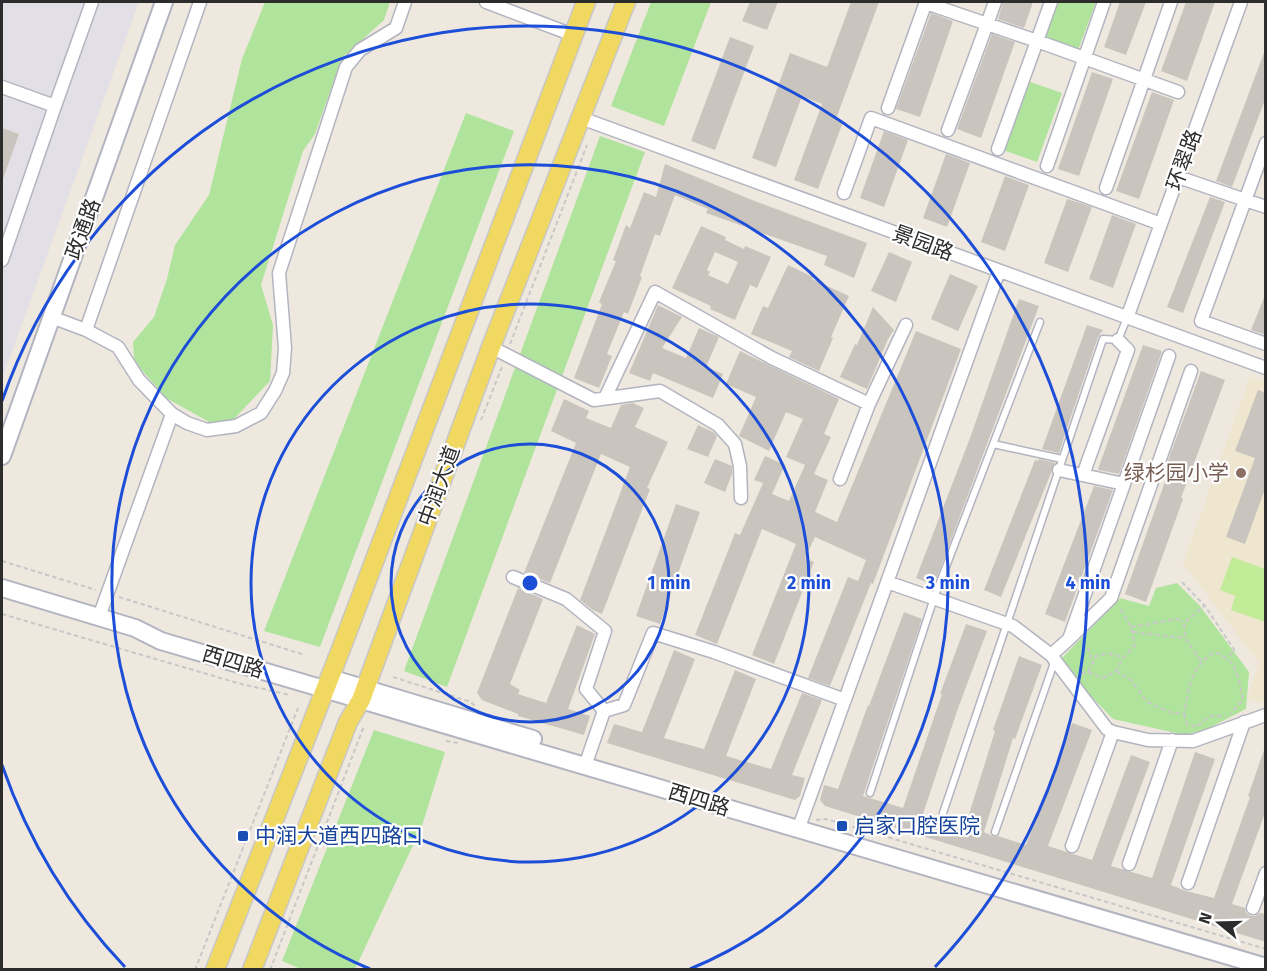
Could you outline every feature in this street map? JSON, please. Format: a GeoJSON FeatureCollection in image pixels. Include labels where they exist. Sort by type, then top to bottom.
{"type":"FeatureCollection","features":[{"type":"Feature","properties":{"kind":"main road","name":"中润大道"},"geometry":{"type":"LineString","coordinates":[[215,969],[299,758],[586,2]]}},
{"type":"Feature","properties":{"kind":"main road","name":"中润大道"},"geometry":{"type":"LineString","coordinates":[[252,969],[348,722],[363,694],[498,351],[581,118],[626,2]]}},
{"type":"Feature","properties":{"kind":"street"},"geometry":{"type":"LineString","coordinates":[[2,260],[92,2]]}},
{"type":"Feature","properties":{"kind":"street","name":"政通路"},"geometry":{"type":"LineString","coordinates":[[2,456],[164,2]]}},
{"type":"Feature","properties":{"kind":"street"},"geometry":{"type":"LineString","coordinates":[[86,330],[200,2]]}},
{"type":"Feature","properties":{"kind":"street"},"geometry":{"type":"LineString","coordinates":[[51,317],[86,330],[118,347],[139,380],[172,414],[187,423],[207,430],[236,426],[261,413],[283,373],[285,348],[279,273],[346,68],[360,51],[396,27],[405,2]]}},
{"type":"Feature","properties":{"kind":"street"},"geometry":{"type":"LineString","coordinates":[[486,2],[573,35]]}},
{"type":"Feature","properties":{"kind":"street"},"geometry":{"type":"LineString","coordinates":[[888,108],[926,2],[1178,92]]}},
{"type":"Feature","properties":{"kind":"street"},"geometry":{"type":"LineString","coordinates":[[948,130],[995,2]]}},
{"type":"Feature","properties":{"kind":"street"},"geometry":{"type":"LineString","coordinates":[[998,149],[1051,2]]}},
{"type":"Feature","properties":{"kind":"street"},"geometry":{"type":"LineString","coordinates":[[1047,166],[1104,2]]}},
{"type":"Feature","properties":{"kind":"street"},"geometry":{"type":"LineString","coordinates":[[1106,188],[1171,2]]}},
{"type":"Feature","properties":{"kind":"street","name":"环翠路"},"geometry":{"type":"LineString","coordinates":[[1127,318],[1241,2]]}},
{"type":"Feature","properties":{"kind":"street"},"geometry":{"type":"LineString","coordinates":[[2,87],[56,106]]}},
{"type":"Feature","properties":{"kind":"street","name":"景园路"},"geometry":{"type":"LineString","coordinates":[[581,118],[1266,368]]}},
{"type":"Feature","properties":{"kind":"street"},"geometry":{"type":"LineString","coordinates":[[844,193],[871,118],[1161,224]]}},
{"type":"Feature","properties":{"kind":"street"},"geometry":{"type":"LineString","coordinates":[[1266,143],[1201,321],[1266,344]]}},
{"type":"Feature","properties":{"kind":"street"},"geometry":{"type":"LineString","coordinates":[[1178,177],[1266,207]]}},
{"type":"Feature","properties":{"kind":"street"},"geometry":{"type":"LineString","coordinates":[[800,825],[999,271]]}},
{"type":"Feature","properties":{"kind":"street"},"geometry":{"type":"LineString","coordinates":[[606,398],[655,292],[772,358],[869,404]]}},
{"type":"Feature","properties":{"kind":"street"},"geometry":{"type":"LineString","coordinates":[[840,479],[869,404],[906,325]]}},
{"type":"Feature","properties":{"kind":"street"},"geometry":{"type":"LineString","coordinates":[[1083,475],[1128,350],[1118,340]]}},
{"type":"Feature","properties":{"kind":"street"},"geometry":{"type":"LineString","coordinates":[[498,351],[594,400],[660,391],[718,425],[735,444],[740,466],[741,498]]}},
{"type":"Feature","properties":{"kind":"street"},"geometry":{"type":"LineString","coordinates":[[1072,636],[1169,356]]}},
{"type":"Feature","properties":{"kind":"street"},"geometry":{"type":"LineString","coordinates":[[1053,657],[1111,598],[1191,371]]}},
{"type":"Feature","properties":{"kind":"street"},"geometry":{"type":"LineString","coordinates":[[99,617],[172,414]]}},
{"type":"Feature","properties":{"kind":"street"},"geometry":{"type":"LineString","coordinates":[[1060,464],[1083,475],[1124,484]]}},
{"type":"Feature","properties":{"kind":"street"},"geometry":{"type":"LineString","coordinates":[[513,577],[566,599],[605,631],[586,689],[604,711]]}},
{"type":"Feature","properties":{"kind":"street"},"geometry":{"type":"LineString","coordinates":[[887,582],[1013,626],[1053,657],[1107,729],[1113,732],[1148,740],[1193,741],[1266,715]]}},
{"type":"Feature","properties":{"kind":"street","name":"西四路"},"geometry":{"type":"LineString","coordinates":[[2,588],[135,628],[162,630],[363,694],[1266,967]]}},
{"type":"Feature","properties":{"kind":"street"},"geometry":{"type":"LineString","coordinates":[[604,711],[624,705],[653,633],[714,652],[845,700]]}},
{"type":"Feature","properties":{"kind":"street"},"geometry":{"type":"LineString","coordinates":[[587,761],[604,711]]}},
{"type":"Feature","properties":{"kind":"street"},"geometry":{"type":"LineString","coordinates":[[1188,883],[1244,722]]}},
{"type":"Feature","properties":{"kind":"street"},"geometry":{"type":"LineString","coordinates":[[1071,846],[1113,732]]}},
{"type":"Feature","properties":{"kind":"street"},"geometry":{"type":"LineString","coordinates":[[1129,864],[1172,740]]}},
{"type":"Feature","properties":{"kind":"street","name":"西四路"},"geometry":{"type":"LineString","coordinates":[[800,825],[1266,958]]}},
{"type":"Feature","properties":{"kind":"street"},"geometry":{"type":"LineString","coordinates":[[1253,908],[1266,873]]}},
{"type":"Feature","properties":{"kind":"lane"},"geometry":{"type":"LineString","coordinates":[[943,813],[1103,339],[1118,340],[1127,318]]}},
{"type":"Feature","properties":{"kind":"lane"},"geometry":{"type":"LineString","coordinates":[[870,793],[934,598],[1040,322]]}},
{"type":"Feature","properties":{"kind":"lane"},"geometry":{"type":"LineString","coordinates":[[993,444],[1060,464]]}},
{"type":"Feature","properties":{"kind":"lane"},"geometry":{"type":"LineString","coordinates":[[994,832],[1053,657]]}},
{"type":"Feature","properties":{"kind":"path"},"geometry":{"type":"LineString","coordinates":[[481,421],[498,351],[587,145]]}},
{"type":"Feature","properties":{"kind":"path"},"geometry":{"type":"LineString","coordinates":[[2,561],[305,654]]}},
{"type":"Feature","properties":{"kind":"path"},"geometry":{"type":"LineString","coordinates":[[1182,582],[1205,606],[1235,651],[1227,656]]}},
{"type":"Feature","properties":{"kind":"path"},"geometry":{"type":"LineString","coordinates":[[1069,678],[1082,672],[1088,672],[1103,678],[1116,671],[1123,658],[1135,645],[1133,632],[1123,610],[1111,598]]}},
{"type":"Feature","properties":{"kind":"path"},"geometry":{"type":"LineString","coordinates":[[1184,623],[1205,606]]}},
{"type":"Feature","properties":{"kind":"path"},"geometry":{"type":"LineString","coordinates":[[2,614],[241,684],[290,695]]}},
{"type":"Feature","properties":{"kind":"path"},"geometry":{"type":"LineString","coordinates":[[1131,627],[1179,619],[1184,623],[1185,638],[1201,661]]}},
{"type":"Feature","properties":{"kind":"path"},"geometry":{"type":"LineString","coordinates":[[1133,632],[1185,638]]}},
{"type":"Feature","properties":{"kind":"path"},"geometry":{"type":"LineString","coordinates":[[1072,636],[1089,650],[1092,663]]}},
{"type":"Feature","properties":{"kind":"path"},"geometry":{"type":"LineString","coordinates":[[1214,652],[1227,656],[1237,672],[1243,700],[1229,715],[1209,716],[1197,727],[1187,724],[1184,714],[1193,675],[1201,661],[1214,652]]}},
{"type":"Feature","properties":{"kind":"path"},"geometry":{"type":"LineString","coordinates":[[1088,672],[1096,656],[1106,653],[1123,658]]}},
{"type":"Feature","properties":{"kind":"path"},"geometry":{"type":"LineString","coordinates":[[1116,671],[1130,678],[1147,702],[1169,712],[1184,714]]}},
{"type":"Feature","properties":{"kind":"path"},"geometry":{"type":"LineString","coordinates":[[393,677],[471,702],[477,708]]}},
{"type":"Feature","properties":{"kind":"path"},"geometry":{"type":"LineString","coordinates":[[195,969],[298,708]]}},
{"type":"Feature","properties":{"kind":"path"},"geometry":{"type":"LineString","coordinates":[[270,969],[363,726]]}},
{"type":"Feature","properties":{"kind":"path"},"geometry":{"type":"LineString","coordinates":[[800,825],[826,819],[1266,949]]}},
{"type":"Feature","properties":{"kind":"shaded area"},"geometry":{"type":"Polygon","coordinates":[[[2,2],[139,2],[2,379],[2,2]]]}},
{"type":"Feature","properties":{"kind":"shaded area","name":"绿杉园小学"},"geometry":{"type":"Polygon","coordinates":[[[1250,377],[1265,382],[1265,704],[1247,698],[1259,663],[1183,563],[1250,377]]]}},
{"type":"Feature","properties":{"kind":"green space"},"geometry":{"type":"Polygon","coordinates":[[[265,2],[390,2],[384,20],[342,58],[315,134],[303,151],[261,285],[273,325],[270,381],[231,422],[211,423],[166,398],[134,358],[133,342],[154,317],[167,279],[175,245],[209,195],[242,59],[265,2]]]}},
{"type":"Feature","properties":{"kind":"green space"},"geometry":{"type":"Polygon","coordinates":[[[651,2],[711,2],[664,126],[611,106],[651,2]]]}},
{"type":"Feature","properties":{"kind":"green space"},"geometry":{"type":"Polygon","coordinates":[[[1053,2],[1096,2],[1078,50],[1041,37],[1053,2]]]}},
{"type":"Feature","properties":{"kind":"green space"},"geometry":{"type":"Polygon","coordinates":[[[1025,80],[1062,93],[1037,162],[1000,149],[1025,80]]]}},
{"type":"Feature","properties":{"kind":"green space"},"geometry":{"type":"Polygon","coordinates":[[[466,113],[514,131],[320,647],[264,631],[466,113]]]}},
{"type":"Feature","properties":{"kind":"green space"},"geometry":{"type":"Polygon","coordinates":[[[600,136],[645,152],[447,687],[404,671],[600,136]]]}},
{"type":"Feature","properties":{"kind":"green space"},"geometry":{"type":"Polygon","coordinates":[[[1232,557],[1265,569],[1265,622],[1231,610],[1235,596],[1220,590],[1232,557]]]}},
{"type":"Feature","properties":{"kind":"green space"},"geometry":{"type":"Polygon","coordinates":[[[1177,583],[1200,606],[1249,672],[1246,709],[1209,728],[1185,735],[1113,719],[1088,693],[1062,658],[1120,598],[1149,606],[1156,588],[1177,583]]]}},
{"type":"Feature","properties":{"kind":"green space"},"geometry":{"type":"Polygon","coordinates":[[[374,730],[445,752],[422,826],[355,969],[301,969],[282,961],[374,730]]]}},
{"type":"Feature","properties":{"kind":"building"},"geometry":{"type":"Polygon","coordinates":[[[750,2],[778,2],[767,30],[742,21],[750,2]]]}},
{"type":"Feature","properties":{"kind":"building"},"geometry":{"type":"Polygon","coordinates":[[[851,2],[879,2],[836,119],[843,122],[818,189],[794,180],[822,104],[802,96],[776,167],[752,158],[790,53],[827,67],[851,2]]]}},
{"type":"Feature","properties":{"kind":"building"},"geometry":{"type":"Polygon","coordinates":[[[1003,2],[1033,2],[1024,28],[998,19],[1003,2]]]}},
{"type":"Feature","properties":{"kind":"building"},"geometry":{"type":"Polygon","coordinates":[[[1120,2],[1146,2],[1126,55],[1104,47],[1120,2]]]}},
{"type":"Feature","properties":{"kind":"building"},"geometry":{"type":"Polygon","coordinates":[[[1186,2],[1215,2],[1187,81],[1161,71],[1186,2]]]}},
{"type":"Feature","properties":{"kind":"building"},"geometry":{"type":"Polygon","coordinates":[[[931,13],[953,21],[920,117],[896,109],[931,13]]]}},
{"type":"Feature","properties":{"kind":"building"},"geometry":{"type":"Polygon","coordinates":[[[992,34],[1015,42],[981,138],[957,129],[992,34]]]}},
{"type":"Feature","properties":{"kind":"building"},"geometry":{"type":"Polygon","coordinates":[[[730,37],[754,46],[715,150],[691,141],[730,37]]]}},
{"type":"Feature","properties":{"kind":"building"},"geometry":{"type":"Polygon","coordinates":[[[1265,50],[1266,97],[1232,187],[1216,181],[1265,50]]]}},
{"type":"Feature","properties":{"kind":"building"},"geometry":{"type":"Polygon","coordinates":[[[1092,72],[1113,79],[1079,176],[1058,169],[1092,72]]]}},
{"type":"Feature","properties":{"kind":"building"},"geometry":{"type":"Polygon","coordinates":[[[1152,92],[1174,100],[1139,199],[1116,191],[1152,92]]]}},
{"type":"Feature","properties":{"kind":"building"},"geometry":{"type":"Polygon","coordinates":[[[2,128],[19,134],[3,179],[2,179],[2,128]]]}},
{"type":"Feature","properties":{"kind":"building"},"geometry":{"type":"Polygon","coordinates":[[[884,131],[908,140],[884,207],[860,198],[884,131]]]}},
{"type":"Feature","properties":{"kind":"building"},"geometry":{"type":"Polygon","coordinates":[[[946,154],[970,163],[947,227],[923,218],[946,154]]]}},
{"type":"Feature","properties":{"kind":"building"},"geometry":{"type":"Polygon","coordinates":[[[665,164],[752,200],[867,243],[854,278],[824,265],[827,256],[706,213],[708,209],[675,195],[660,236],[655,234],[628,314],[624,312],[607,354],[612,356],[599,388],[574,378],[602,304],[599,302],[616,261],[613,260],[626,225],[630,228],[644,192],[656,197],[665,164]]]}},
{"type":"Feature","properties":{"kind":"building"},"geometry":{"type":"Polygon","coordinates":[[[1005,176],[1029,185],[1005,251],[981,242],[1005,176]]]}},
{"type":"Feature","properties":{"kind":"building"},"geometry":{"type":"Polygon","coordinates":[[[1210,197],[1225,202],[1183,313],[1167,307],[1210,197]]]}},
{"type":"Feature","properties":{"kind":"building"},"geometry":{"type":"Polygon","coordinates":[[[1067,199],[1092,207],[1068,272],[1044,263],[1067,199]]]}},
{"type":"Feature","properties":{"kind":"building"},"geometry":{"type":"Polygon","coordinates":[[[1112,215],[1136,224],[1113,288],[1089,279],[1112,215]]]}},
{"type":"Feature","properties":{"kind":"building"},"geometry":{"type":"Polygon","coordinates":[[[701,226],[726,237],[725,240],[744,249],[745,246],[771,257],[757,288],[750,285],[735,320],[672,288],[701,226]],[[715,252],[707,270],[710,272],[708,275],[728,284],[738,262],[715,252]]]}},
{"type":"Feature","properties":{"kind":"building"},"geometry":{"type":"Polygon","coordinates":[[[889,252],[912,262],[896,302],[871,291],[889,252]]]}},
{"type":"Feature","properties":{"kind":"building"},"geometry":{"type":"Polygon","coordinates":[[[788,265],[849,296],[819,371],[789,357],[792,351],[751,334],[763,306],[768,308],[788,265]]]}},
{"type":"Feature","properties":{"kind":"building"},"geometry":{"type":"Polygon","coordinates":[[[950,274],[978,286],[958,331],[931,319],[950,274]]]}},
{"type":"Feature","properties":{"kind":"building"},"geometry":{"type":"Polygon","coordinates":[[[1266,295],[1266,335],[1251,330],[1266,295]]]}},
{"type":"Feature","properties":{"kind":"building"},"geometry":{"type":"Polygon","coordinates":[[[1019,299],[1039,306],[934,585],[916,578],[970,438],[1019,299]]]}},
{"type":"Feature","properties":{"kind":"building"},"geometry":{"type":"Polygon","coordinates":[[[658,305],[682,317],[662,348],[686,358],[699,328],[719,337],[706,367],[723,374],[713,398],[653,373],[650,381],[629,373],[658,305]]]}},
{"type":"Feature","properties":{"kind":"building"},"geometry":{"type":"Polygon","coordinates":[[[873,307],[894,330],[867,389],[840,377],[873,307]]]}},
{"type":"Feature","properties":{"kind":"building"},"geometry":{"type":"Polygon","coordinates":[[[1087,325],[1103,330],[1098,337],[1059,453],[1042,449],[1087,325]]]}},
{"type":"Feature","properties":{"kind":"building"},"geometry":{"type":"Polygon","coordinates":[[[916,331],[961,349],[873,584],[871,583],[830,686],[808,678],[848,577],[858,581],[866,560],[815,537],[805,558],[814,562],[774,664],[752,655],[796,544],[762,529],[717,644],[695,635],[735,533],[740,535],[763,483],[754,480],[765,456],[785,465],[772,494],[789,501],[805,465],[786,457],[803,419],[786,412],[769,451],[739,436],[756,397],[726,384],[740,351],[839,399],[824,434],[831,437],[814,474],[828,480],[815,512],[837,522],[916,331]]]}},
{"type":"Feature","properties":{"kind":"building"},"geometry":{"type":"Polygon","coordinates":[[[1143,345],[1162,351],[1119,474],[1099,470],[1098,469],[1143,345]]]}},
{"type":"Feature","properties":{"kind":"building"},"geometry":{"type":"Polygon","coordinates":[[[1201,371],[1225,380],[1181,498],[1183,499],[1146,602],[1125,594],[1166,479],[1162,477],[1201,371]]]}},
{"type":"Feature","properties":{"kind":"building"},"geometry":{"type":"Polygon","coordinates":[[[1258,390],[1266,393],[1266,486],[1245,544],[1226,537],[1255,458],[1235,451],[1258,390]]]}},
{"type":"Feature","properties":{"kind":"building"},"geometry":{"type":"Polygon","coordinates":[[[564,399],[589,411],[586,418],[611,428],[621,405],[633,403],[644,408],[635,427],[668,442],[647,488],[650,489],[602,614],[580,600],[630,467],[601,454],[550,583],[524,573],[576,443],[551,431],[564,399]]]}},
{"type":"Feature","properties":{"kind":"building"},"geometry":{"type":"Polygon","coordinates":[[[698,425],[717,436],[708,457],[687,449],[698,425]]]}},
{"type":"Feature","properties":{"kind":"building"},"geometry":{"type":"Polygon","coordinates":[[[715,459],[732,466],[732,474],[725,492],[704,483],[715,459]]]}},
{"type":"Feature","properties":{"kind":"building"},"geometry":{"type":"Polygon","coordinates":[[[1035,460],[1055,463],[1001,597],[984,590],[1035,460]]]}},
{"type":"Feature","properties":{"kind":"building"},"geometry":{"type":"Polygon","coordinates":[[[1094,486],[1113,490],[1065,622],[1045,614],[1094,486]]]}},
{"type":"Feature","properties":{"kind":"building"},"geometry":{"type":"Polygon","coordinates":[[[676,504],[700,512],[660,624],[636,616],[676,504]]]}},
{"type":"Feature","properties":{"kind":"building"},"geometry":{"type":"Polygon","coordinates":[[[518,588],[543,599],[510,684],[520,690],[518,694],[546,703],[577,625],[595,634],[568,709],[590,716],[584,735],[518,716],[518,714],[482,700],[477,693],[518,588]]]}},
{"type":"Feature","properties":{"kind":"building"},"geometry":{"type":"Polygon","coordinates":[[[904,612],[922,619],[863,796],[903,808],[942,694],[940,694],[966,624],[987,631],[957,711],[923,814],[965,827],[995,731],[993,730],[1019,656],[1042,665],[1015,739],[1013,738],[984,832],[994,837],[998,836],[1026,845],[1072,723],[1092,730],[1048,846],[1092,860],[1131,755],[1150,762],[1111,866],[1152,878],[1195,752],[1215,759],[1171,885],[1214,898],[1264,750],[1266,751],[1266,810],[1232,904],[1245,908],[1246,913],[1251,916],[1266,914],[1266,942],[825,806],[820,800],[824,785],[838,789],[904,612]]]}},
{"type":"Feature","properties":{"kind":"building"},"geometry":{"type":"Polygon","coordinates":[[[674,650],[695,659],[664,738],[704,749],[735,670],[756,679],[726,756],[771,769],[802,693],[822,700],[792,775],[805,778],[800,796],[795,800],[607,743],[614,724],[642,732],[674,650]]]}},
{"type":"Feature","properties":{"kind":"place","name":"绿杉园小学"},"geometry":{"type":"Point","coordinates":[1241,473]}},
{"type":"Feature","properties":{"kind":"place","name":"启家口腔医院"},"geometry":{"type":"Point","coordinates":[842,826]}},
{"type":"Feature","properties":{"kind":"place","name":"中润大道西四路口"},"geometry":{"type":"Point","coordinates":[243,836]}}]}
